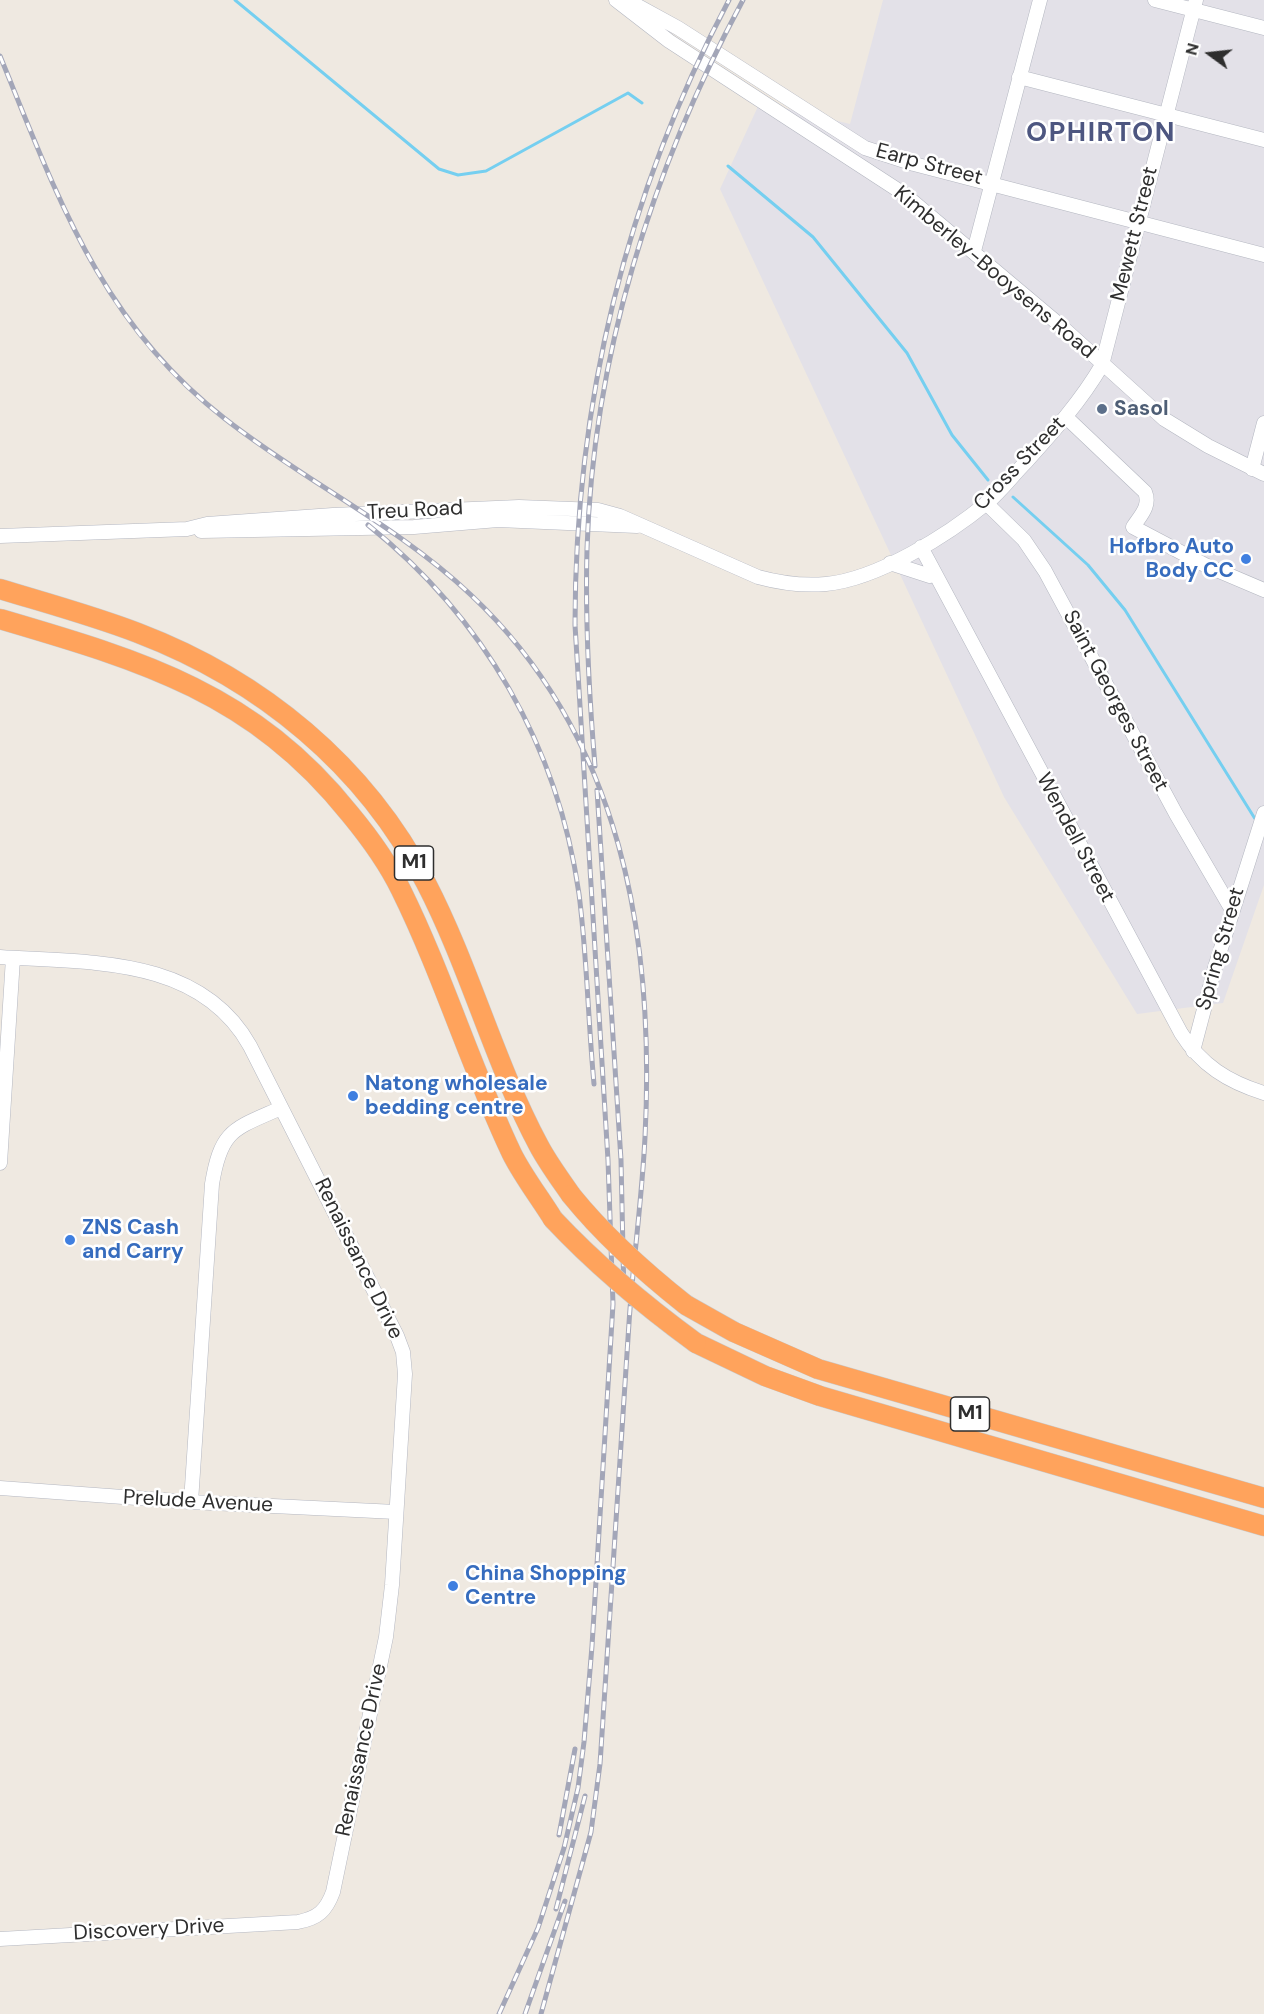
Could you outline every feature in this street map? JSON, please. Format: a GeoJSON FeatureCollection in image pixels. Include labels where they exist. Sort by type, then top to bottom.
{"type":"FeatureCollection","features":[{"type":"Feature","properties":{"kind":"highway","name":"M1"},"geometry":{"type":"LineString","coordinates":[[0,589],[137,632],[199,660],[251,690],[302,726],[345,767],[390,822],[426,883],[539,1146],[571,1195],[600,1230],[639,1268],[686,1305],[734,1332],[818,1369],[1264,1498]]}},
{"type":"Feature","properties":{"kind":"highway","name":"M1"},"geometry":{"type":"LineString","coordinates":[[0,620],[125,657],[189,684],[260,725],[330,789],[369,837],[400,888],[513,1156],[554,1219],[611,1277],[645,1306],[696,1342],[757,1373],[819,1396],[1264,1527]]}},
{"type":"Feature","properties":{"kind":"highway"},"geometry":{"type":"LineString","coordinates":[[0,632],[103,655],[125,657]]}},
{"type":"Feature","properties":{"kind":"street","name":"Earp Street"},"geometry":{"type":"LineString","coordinates":[[616,0],[669,41],[853,159]]}},
{"type":"Feature","properties":{"kind":"street","name":"Earp Street"},"geometry":{"type":"LineString","coordinates":[[627,0],[678,27],[865,148],[1264,255]]}},
{"type":"Feature","properties":{"kind":"street"},"geometry":{"type":"LineString","coordinates":[[974,251],[1040,0]]}},
{"type":"Feature","properties":{"kind":"street"},"geometry":{"type":"LineString","coordinates":[[1155,0],[1195,5],[1264,28]]}},
{"type":"Feature","properties":{"kind":"street","name":"Mewett Street"},"geometry":{"type":"LineString","coordinates":[[1102,365],[1195,5]]}},
{"type":"Feature","properties":{"kind":"street"},"geometry":{"type":"LineString","coordinates":[[1019,77],[1264,140]]}},
{"type":"Feature","properties":{"kind":"street"},"geometry":{"type":"LineString","coordinates":[[827,124],[845,141],[853,159]]}},
{"type":"Feature","properties":{"kind":"street"},"geometry":{"type":"LineString","coordinates":[[884,179],[885,164],[891,156]]}},
{"type":"Feature","properties":{"kind":"street","name":"Kimberley-Booysens Road"},"geometry":{"type":"LineString","coordinates":[[853,159],[884,179],[974,251],[1164,419],[1258,472]]}},
{"type":"Feature","properties":{"kind":"street","name":"Cross Street"},"geometry":{"type":"LineString","coordinates":[[918,549],[990,500],[1066,417],[1102,365]]}},
{"type":"Feature","properties":{"kind":"street"},"geometry":{"type":"LineString","coordinates":[[1066,417],[1145,492],[1148,501],[1146,507],[1133,527],[1205,565],[1264,590]]}},
{"type":"Feature","properties":{"kind":"street"},"geometry":{"type":"LineString","coordinates":[[1258,472],[1264,423]]}},
{"type":"Feature","properties":{"kind":"street","name":"Saint Georges Street"},"geometry":{"type":"LineString","coordinates":[[990,500],[1034,553],[1176,814],[1232,910]]}},
{"type":"Feature","properties":{"kind":"street","name":"Treu Road"},"geometry":{"type":"LineString","coordinates":[[0,536],[187,529],[226,533],[356,529],[498,519],[641,526],[758,577],[792,584],[827,584],[844,580],[890,563],[918,549]]}},
{"type":"Feature","properties":{"kind":"street","name":"Wendell Street"},"geometry":{"type":"LineString","coordinates":[[918,549],[930,576],[960,623]]}},
{"type":"Feature","properties":{"kind":"street","name":"Wendell Street"},"geometry":{"type":"LineString","coordinates":[[918,549],[1158,992],[1193,1052]]}},
{"type":"Feature","properties":{"kind":"street"},"geometry":{"type":"LineString","coordinates":[[890,563],[930,576]]}},
{"type":"Feature","properties":{"kind":"street","name":"Spring Street"},"geometry":{"type":"LineString","coordinates":[[1193,1052],[1232,910],[1263,814]]}},
{"type":"Feature","properties":{"kind":"street"},"geometry":{"type":"LineString","coordinates":[[0,1163],[7,957]]}},
{"type":"Feature","properties":{"kind":"street","name":"Renaissance Drive"},"geometry":{"type":"LineString","coordinates":[[7,957],[123,966],[151,972],[201,993],[222,1008],[239,1026],[403,1352],[405,1374],[386,1637],[333,1892],[328,1905],[319,1915],[298,1922]]}},
{"type":"Feature","properties":{"kind":"street"},"geometry":{"type":"LineString","coordinates":[[1193,1052],[1224,1076],[1264,1093]]}},
{"type":"Feature","properties":{"kind":"street"},"geometry":{"type":"LineString","coordinates":[[191,1502],[211,1194],[216,1158],[223,1142],[237,1128],[281,1107]]}},
{"type":"Feature","properties":{"kind":"street","name":"Prelude Avenue"},"geometry":{"type":"LineString","coordinates":[[0,1488],[191,1502],[396,1512]]}},
{"type":"Feature","properties":{"kind":"street","name":"Discovery Drive"},"geometry":{"type":"LineString","coordinates":[[0,1939],[298,1922]]}},
{"type":"Feature","properties":{"kind":"shaded area"},"geometry":{"type":"Polygon","coordinates":[[[883,0],[1264,0],[1264,885],[1223,1003],[1137,1014],[1004,797],[720,189],[760,102],[850,124],[883,0]]]}},
{"type":"Feature","properties":{"kind":"waterway"},"geometry":{"type":"LineString","coordinates":[[235,0],[439,169],[458,175],[486,171],[628,93],[642,103]]}},
{"type":"Feature","properties":{"kind":"waterway"},"geometry":{"type":"LineString","coordinates":[[728,166],[813,237],[907,353],[952,435],[988,480]]}},
{"type":"Feature","properties":{"kind":"waterway"},"geometry":{"type":"LineString","coordinates":[[1013,497],[1088,565],[1125,610],[1257,822]]}},
{"type":"Feature","properties":{"kind":"railway"},"geometry":{"type":"LineString","coordinates":[[499,2014],[538,1928],[564,1848],[578,1788],[592,1646],[613,1304],[608,1160],[575,625],[577,543],[585,462],[597,382],[613,303],[635,225],[661,149],[693,74],[729,0]]}},
{"type":"Feature","properties":{"kind":"railway"},"geometry":{"type":"LineString","coordinates":[[595,766],[588,658],[587,549],[592,477],[601,406],[615,335],[633,266],[655,197],[710,64],[743,0]]}},
{"type":"Feature","properties":{"kind":"railway"},"geometry":{"type":"LineString","coordinates":[[0,56],[63,206],[114,298],[145,340],[181,381],[224,418],[412,547],[471,595],[522,651],[563,712],[595,777],[618,845],[634,916],[643,989],[647,1063],[644,1160],[629,1323],[600,1764],[591,1832],[541,2014]]}},
{"type":"Feature","properties":{"kind":"railway"},"geometry":{"type":"LineString","coordinates":[[368,525],[410,561],[447,601],[480,644],[509,689],[534,737],[569,839],[579,894],[594,1084]]}},
{"type":"Feature","properties":{"kind":"railway"},"geometry":{"type":"LineString","coordinates":[[597,790],[621,1160],[624,1296]]}},
{"type":"Feature","properties":{"kind":"railway"},"geometry":{"type":"LineString","coordinates":[[559,1835],[575,1749]]}},
{"type":"Feature","properties":{"kind":"railway"},"geometry":{"type":"LineString","coordinates":[[556,1909],[585,1796]]}},
{"type":"Feature","properties":{"kind":"railway"},"geometry":{"type":"LineString","coordinates":[[525,2014],[565,1901]]}},
{"type":"Feature","properties":{"kind":"place","name":"Sasol"},"geometry":{"type":"Point","coordinates":[1102,409]}},
{"type":"Feature","properties":{"kind":"place","name":"Hofbro Auto Body CC"},"geometry":{"type":"Point","coordinates":[1246,559]}},
{"type":"Feature","properties":{"kind":"place","name":"Natong wholesale bedding centre"},"geometry":{"type":"Point","coordinates":[353,1096]}},
{"type":"Feature","properties":{"kind":"place","name":"ZNS Cash and Carry"},"geometry":{"type":"Point","coordinates":[70,1240]}},
{"type":"Feature","properties":{"kind":"place","name":"China Shopping Centre"},"geometry":{"type":"Point","coordinates":[453,1586]}},
{"type":"Feature","properties":{"kind":"district","name":"OPHIRTON"},"geometry":{"type":"Point","coordinates":[1101,134]}}]}
